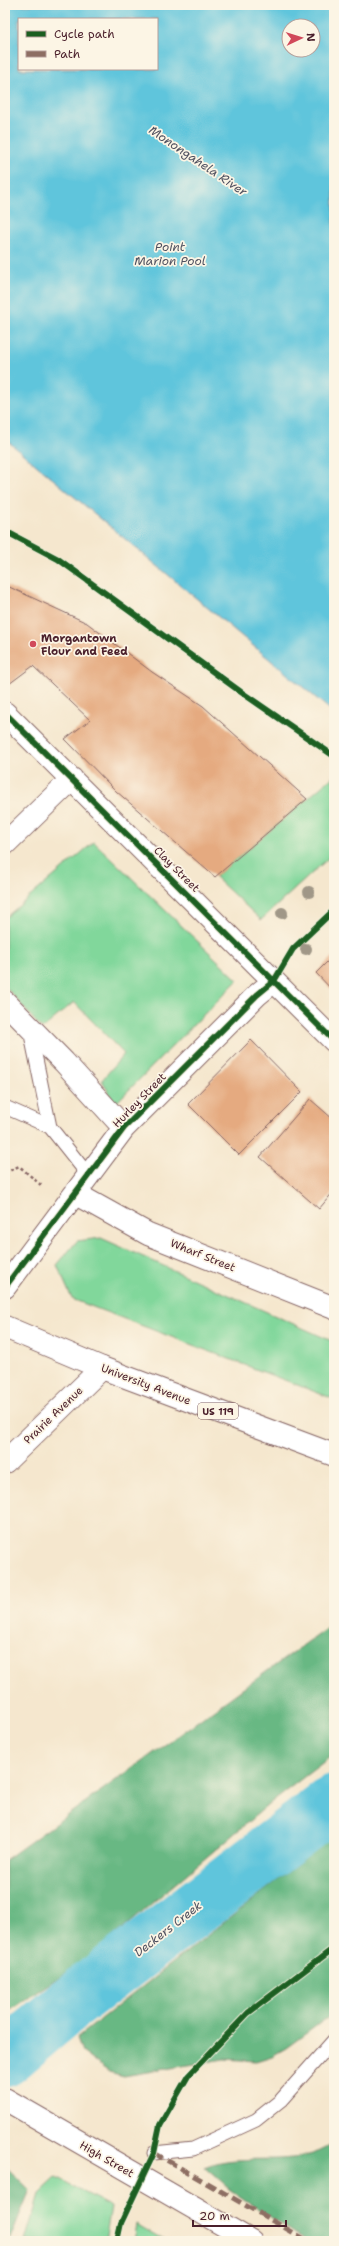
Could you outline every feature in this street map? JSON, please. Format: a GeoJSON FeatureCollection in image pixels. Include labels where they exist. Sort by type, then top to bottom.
{"type":"FeatureCollection","features":[{"type":"Feature","properties":{"kind":"street","name":"Clay Street"},"geometry":{"type":"LineString","coordinates":[[5,713],[334,1041]]}},
{"type":"Feature","properties":{"kind":"street"},"geometry":{"type":"LineString","coordinates":[[5,844],[72,779]]}},
{"type":"Feature","properties":{"kind":"street","name":"Hurley Street"},"geometry":{"type":"LineString","coordinates":[[5,1287],[124,1128],[257,995],[274,981]]}},
{"type":"Feature","properties":{"kind":"street"},"geometry":{"type":"LineString","coordinates":[[5,1002],[124,1128]]}},
{"type":"Feature","properties":{"kind":"street","name":"Wharf Street"},"geometry":{"type":"LineString","coordinates":[[76,1194],[148,1234],[334,1308]]}},
{"type":"Feature","properties":{"kind":"street","name":"University Avenue"},"geometry":{"type":"LineString","coordinates":[[5,1327],[102,1368],[334,1455]]}},
{"type":"Feature","properties":{"kind":"street","name":"Prairie Avenue"},"geometry":{"type":"LineString","coordinates":[[5,1462],[102,1368]]}},
{"type":"Feature","properties":{"kind":"street","name":"High Street"},"geometry":{"type":"LineString","coordinates":[[5,2099],[251,2241]]}},
{"type":"Feature","properties":{"kind":"lane"},"geometry":{"type":"LineString","coordinates":[[30,1028],[50,1127],[89,1176]]}},
{"type":"Feature","properties":{"kind":"lane"},"geometry":{"type":"LineString","coordinates":[[5,1107],[50,1127]]}},
{"type":"Feature","properties":{"kind":"lane"},"geometry":{"type":"LineString","coordinates":[[154,2153],[193,2149],[256,2120],[281,2100],[334,2040]]}},
{"type":"Feature","properties":{"kind":"path"},"geometry":{"type":"LineString","coordinates":[[5,1173],[19,1166],[42,1186]]}},
{"type":"Feature","properties":{"kind":"green space"},"geometry":{"type":"Polygon","coordinates":[[[334,776],[334,853],[261,920],[215,877],[334,776]]]}},
{"type":"Feature","properties":{"kind":"green space"},"geometry":{"type":"Polygon","coordinates":[[[94,842],[238,980],[115,1104],[102,1080],[124,1054],[74,1002],[42,1029],[5,986],[5,918],[94,842]]]}},
{"type":"Feature","properties":{"kind":"green space"},"geometry":{"type":"Polygon","coordinates":[[[101,1238],[334,1342],[334,1399],[72,1299],[57,1265],[77,1241],[101,1238]]]}},
{"type":"Feature","properties":{"kind":"green space"},"geometry":{"type":"Polygon","coordinates":[[[334,1623],[334,1754],[274,1800],[91,1955],[5,2014],[5,1860],[334,1623]]]}},
{"type":"Feature","properties":{"kind":"green space"},"geometry":{"type":"Polygon","coordinates":[[[334,1836],[334,2013],[286,2048],[272,2056],[256,2061],[224,2059],[124,2076],[109,2072],[82,2052],[77,2038],[334,1836]]]}},
{"type":"Feature","properties":{"kind":"green space"},"geometry":{"type":"Polygon","coordinates":[[[334,2143],[334,2241],[306,2241],[229,2189],[204,2167],[220,2162],[236,2160],[304,2156],[319,2151],[334,2143]]]}},
{"type":"Feature","properties":{"kind":"green space"},"geometry":{"type":"Polygon","coordinates":[[[5,2166],[30,2190],[9,2241],[5,2241],[5,2166]]]}},
{"type":"Feature","properties":{"kind":"green space"},"geometry":{"type":"Polygon","coordinates":[[[56,2178],[111,2207],[105,2241],[25,2241],[39,2194],[56,2178]]]}},
{"type":"Feature","properties":{"kind":"green space"},"geometry":{"type":"Polygon","coordinates":[[[136,2224],[166,2241],[133,2241],[136,2224]]]}},
{"type":"Feature","properties":{"kind":"water","name":"Point Marion Pool"},"geometry":{"type":"Polygon","coordinates":[[[5,5],[334,5],[334,713],[5,439],[5,5]]]}},
{"type":"Feature","properties":{"kind":"building"},"geometry":{"type":"Polygon","coordinates":[[[5,585],[87,623],[152,672],[203,706],[307,799],[215,877],[116,791],[65,739],[90,720],[33,666],[5,687],[5,585]]]}},
{"type":"Feature","properties":{"kind":"building"},"geometry":{"type":"Polygon","coordinates":[[[334,955],[334,992],[316,973],[334,955]]]}},
{"type":"Feature","properties":{"kind":"building"},"geometry":{"type":"Polygon","coordinates":[[[251,1040],[302,1092],[239,1155],[188,1104],[251,1040]]]}},
{"type":"Feature","properties":{"kind":"building"},"geometry":{"type":"Polygon","coordinates":[[[310,1099],[334,1120],[334,1191],[319,1209],[260,1157],[310,1099]]]}},
{"type":"Feature","properties":{"kind":"waterway","name":"Deckers Creek"},"geometry":{"type":"LineString","coordinates":[[5,2059],[66,2007],[334,1802]]}},
{"type":"Feature","properties":{"kind":"marked path"},"geometry":{"type":"LineString","coordinates":[[154,2153],[308,2241]]}},
{"type":"Feature","properties":{"kind":"cycle path"},"geometry":{"type":"LineString","coordinates":[[5,531],[58,559],[241,692],[334,756]]}},
{"type":"Feature","properties":{"kind":"cycle path"},"geometry":{"type":"LineString","coordinates":[[5,713],[334,1041]]}},
{"type":"Feature","properties":{"kind":"cycle path"},"geometry":{"type":"LineString","coordinates":[[5,1287],[124,1128],[257,995],[274,981],[293,949],[334,910]]}},
{"type":"Feature","properties":{"kind":"cycle path"},"geometry":{"type":"LineString","coordinates":[[117,2241],[121,2223],[154,2153],[160,2125],[188,2076],[248,2013],[334,1948]]}},
{"type":"Feature","properties":{"kind":"place","name":"Morgantown Flour and Feed"},"geometry":{"type":"Point","coordinates":[33,644]}},
{"type":"Feature","properties":{"kind":"water label","name":"Monongahela River"},"geometry":{"type":"Point","coordinates":[198,161]}}]}
